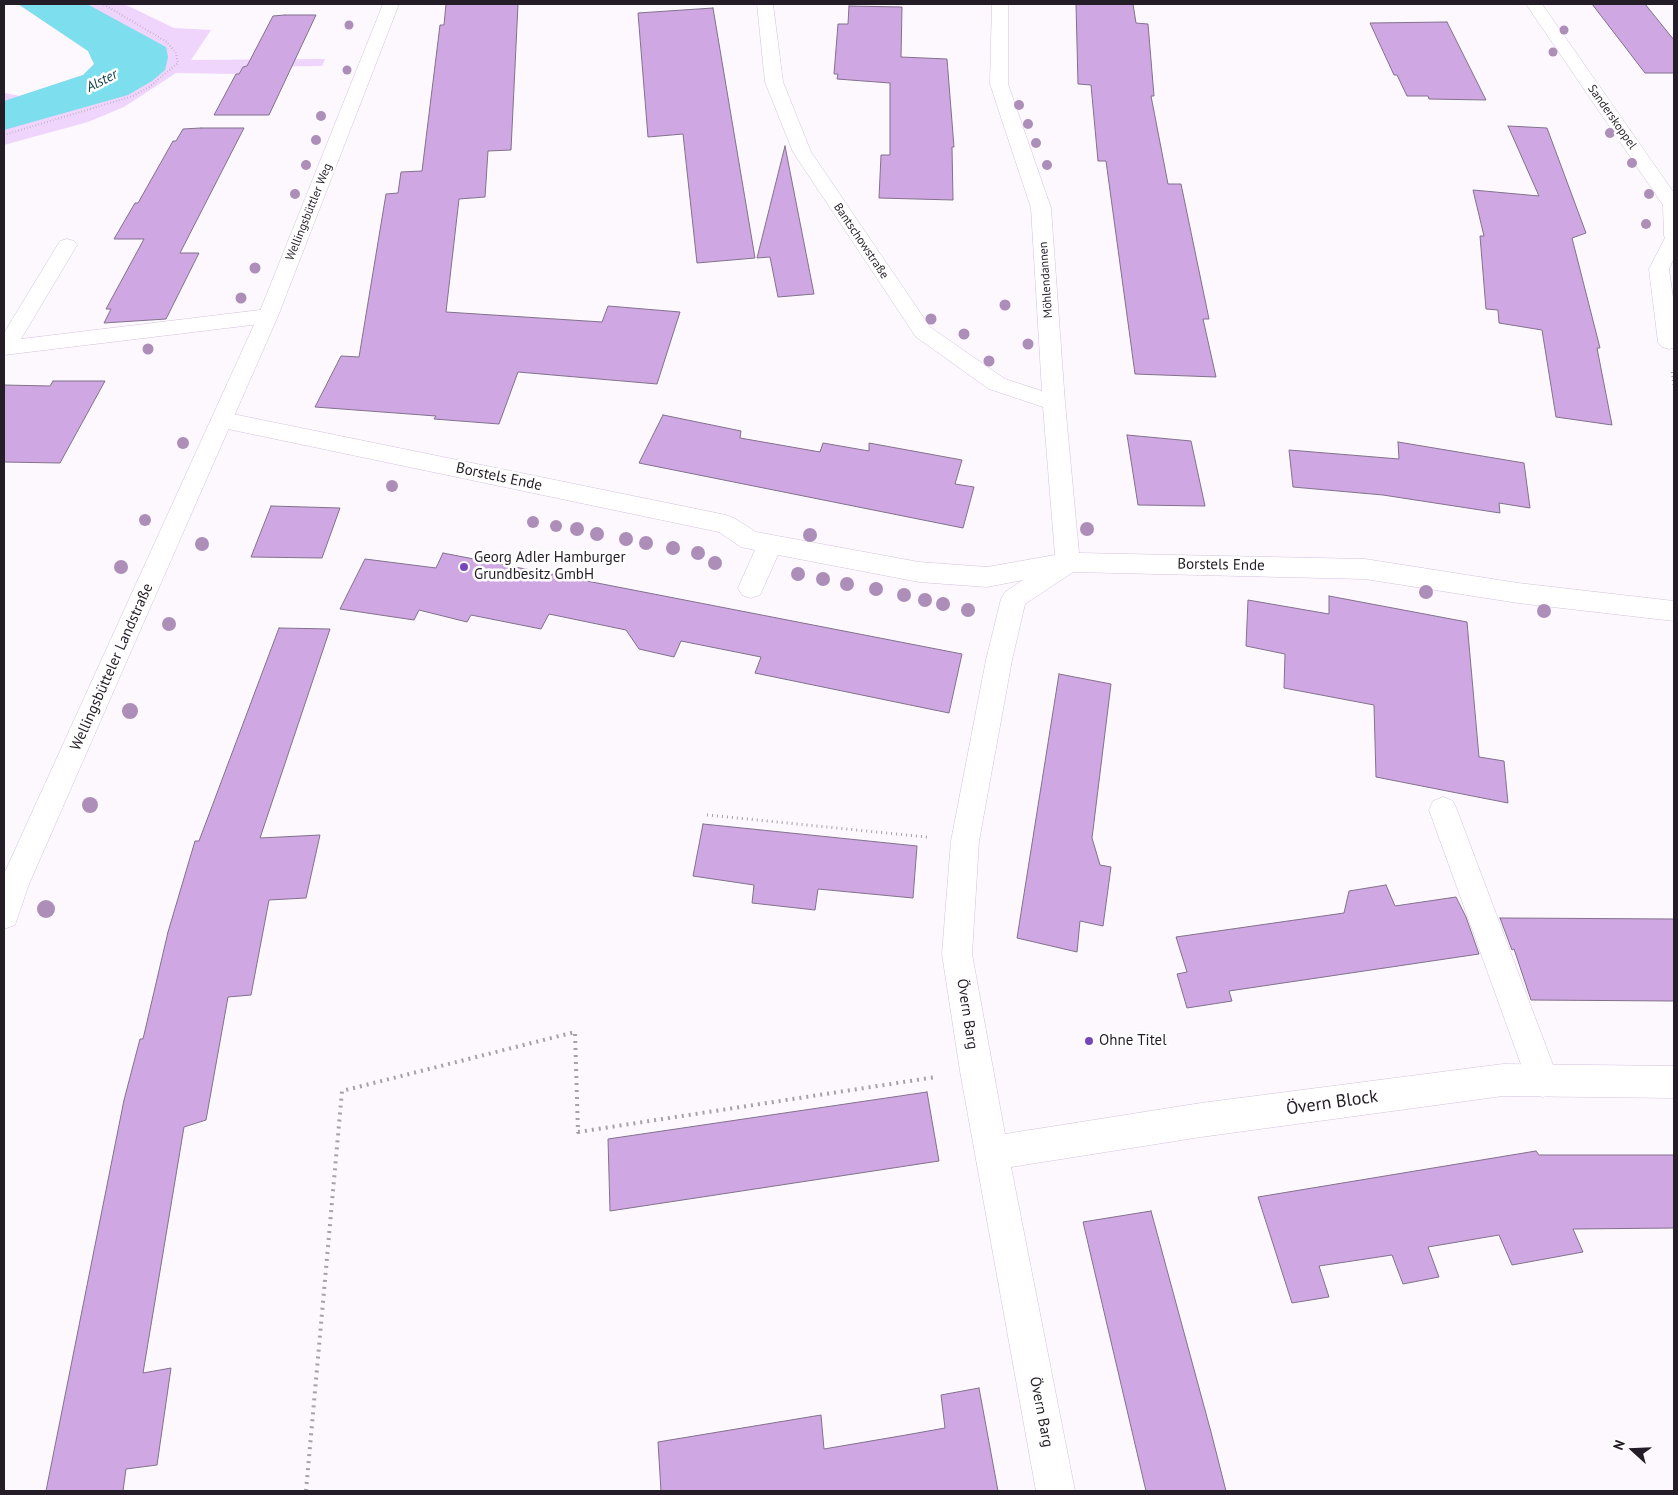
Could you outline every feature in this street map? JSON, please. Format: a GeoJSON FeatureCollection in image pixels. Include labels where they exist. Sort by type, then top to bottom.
{"type":"FeatureCollection","features":[{"type":"Feature","properties":{"kind":"street","name":"Wellingsbüttler Weg"},"geometry":{"type":"LineString","coordinates":[[223,420],[268,316],[391,4]]}},
{"type":"Feature","properties":{"kind":"street","name":"Bantschowstraße"},"geometry":{"type":"LineString","coordinates":[[765,4],[774,82],[802,152],[923,332],[997,384],[1054,403]]}},
{"type":"Feature","properties":{"kind":"street","name":"Möhlendannen"},"geometry":{"type":"LineString","coordinates":[[1000,4],[999,84],[1041,208],[1054,403],[1068,562]]}},
{"type":"Feature","properties":{"kind":"street","name":"Sanderskoppel"},"geometry":{"type":"LineString","coordinates":[[1534,4],[1673,205],[1674,237],[1659,269],[1668,342]]}},
{"type":"Feature","properties":{"kind":"street"},"geometry":{"type":"LineString","coordinates":[[4,348],[67,245]]}},
{"type":"Feature","properties":{"kind":"street"},"geometry":{"type":"LineString","coordinates":[[4,348],[268,316]]}},
{"type":"Feature","properties":{"kind":"street","name":"Borstels Ende"},"geometry":{"type":"LineString","coordinates":[[223,420],[726,524],[750,540],[919,572],[987,577],[1068,562],[1365,569],[1518,593],[1674,611]]}},
{"type":"Feature","properties":{"kind":"street","name":"Wellingsbütteler Landstraße"},"geometry":{"type":"LineString","coordinates":[[4,915],[14,884],[223,420]]}},
{"type":"Feature","properties":{"kind":"street"},"geometry":{"type":"LineString","coordinates":[[751,588],[770,544]]}},
{"type":"Feature","properties":{"kind":"street","name":"Övern Barg"},"geometry":{"type":"LineString","coordinates":[[1056,1491],[976,1071],[957,954],[965,841],[999,660],[1014,599],[1068,562]]}},
{"type":"Feature","properties":{"kind":"street"},"geometry":{"type":"LineString","coordinates":[[1443,810],[1543,1081]]}},
{"type":"Feature","properties":{"kind":"street","name":"Övern Block"},"geometry":{"type":"LineString","coordinates":[[992,1153],[1218,1118],[1503,1080],[1674,1082]]}},
{"type":"Feature","properties":{"kind":"path"},"geometry":{"type":"LineString","coordinates":[[4,136],[133,96],[149,87],[178,63],[176,53],[167,42],[103,4]]}},
{"type":"Feature","properties":{"kind":"path"},"geometry":{"type":"LineString","coordinates":[[707,815],[965,841]]}},
{"type":"Feature","properties":{"kind":"path"},"geometry":{"type":"LineString","coordinates":[[306,1491],[342,1091],[575,1032],[578,1132],[976,1071]]}},
{"type":"Feature","properties":{"kind":"shaded area"},"geometry":{"type":"Polygon","coordinates":[[[18,4],[124,4],[174,28],[211,30],[191,60],[325,59],[322,66],[243,67],[239,74],[176,73],[124,107],[88,122],[4,145],[4,93],[20,96],[83,75],[94,64],[88,51],[18,4]]]}},
{"type":"Feature","properties":{"kind":"water","name":"Alster"},"geometry":{"type":"Polygon","coordinates":[[[18,4],[87,4],[166,47],[168,57],[165,70],[152,81],[128,95],[4,130],[4,101],[83,75],[94,64],[88,51],[18,4]]]}},
{"type":"Feature","properties":{"kind":"building"},"geometry":{"type":"Polygon","coordinates":[[[446,4],[518,4],[511,150],[488,151],[485,197],[459,199],[446,312],[602,322],[608,306],[680,312],[657,384],[518,372],[499,424],[434,419],[436,416],[315,407],[341,356],[359,357],[386,194],[398,193],[401,172],[422,171],[440,25],[444,25],[446,4]]]}},
{"type":"Feature","properties":{"kind":"building"},"geometry":{"type":"Polygon","coordinates":[[[1076,4],[1133,4],[1136,23],[1148,24],[1154,96],[1151,96],[1168,184],[1181,184],[1209,319],[1203,319],[1216,377],[1135,374],[1106,161],[1098,161],[1091,85],[1078,84],[1076,4]]]}},
{"type":"Feature","properties":{"kind":"building"},"geometry":{"type":"Polygon","coordinates":[[[1592,4],[1645,4],[1674,40],[1674,73],[1645,73],[1592,4]]]}},
{"type":"Feature","properties":{"kind":"building"},"geometry":{"type":"Polygon","coordinates":[[[849,6],[902,7],[901,57],[947,59],[954,147],[952,147],[953,200],[879,198],[881,155],[890,155],[890,83],[837,79],[838,74],[834,74],[838,24],[848,24],[849,6]]]}},
{"type":"Feature","properties":{"kind":"building"},"geometry":{"type":"Polygon","coordinates":[[[713,8],[755,258],[697,263],[683,134],[648,137],[638,13],[713,8]]]}},
{"type":"Feature","properties":{"kind":"building"},"geometry":{"type":"Polygon","coordinates":[[[316,15],[269,115],[214,115],[236,74],[239,74],[243,67],[247,66],[273,16],[316,15]]]}},
{"type":"Feature","properties":{"kind":"building"},"geometry":{"type":"Polygon","coordinates":[[[1447,22],[1486,100],[1429,99],[1428,96],[1407,96],[1397,75],[1394,75],[1370,23],[1447,22]]]}},
{"type":"Feature","properties":{"kind":"building"},"geometry":{"type":"Polygon","coordinates":[[[1508,126],[1547,128],[1586,233],[1572,238],[1600,348],[1597,348],[1612,425],[1556,417],[1542,330],[1499,323],[1498,310],[1486,309],[1480,236],[1484,236],[1473,190],[1539,196],[1508,126]]]}},
{"type":"Feature","properties":{"kind":"building"},"geometry":{"type":"Polygon","coordinates":[[[244,128],[180,253],[199,253],[166,319],[104,323],[111,309],[106,309],[144,239],[114,239],[135,203],[138,203],[173,141],[176,141],[183,129],[244,128]]]}},
{"type":"Feature","properties":{"kind":"building"},"geometry":{"type":"Polygon","coordinates":[[[785,146],[814,294],[778,297],[770,257],[757,258],[785,146]]]}},
{"type":"Feature","properties":{"kind":"building"},"geometry":{"type":"Polygon","coordinates":[[[53,381],[105,381],[60,463],[4,462],[4,385],[50,386],[53,381]]]}},
{"type":"Feature","properties":{"kind":"building"},"geometry":{"type":"Polygon","coordinates":[[[663,415],[741,431],[740,438],[820,452],[823,443],[869,451],[869,443],[962,460],[955,484],[974,487],[963,528],[639,463],[663,415]]]}},
{"type":"Feature","properties":{"kind":"building"},"geometry":{"type":"Polygon","coordinates":[[[1127,435],[1191,441],[1205,506],[1138,505],[1127,435]]]}},
{"type":"Feature","properties":{"kind":"building"},"geometry":{"type":"Polygon","coordinates":[[[1398,442],[1524,463],[1530,508],[1499,503],[1500,513],[1383,495],[1293,487],[1289,450],[1399,459],[1398,442]]]}},
{"type":"Feature","properties":{"kind":"building"},"geometry":{"type":"Polygon","coordinates":[[[271,506],[340,508],[322,558],[251,557],[271,506]]]}},
{"type":"Feature","properties":{"kind":"building"},"geometry":{"type":"Polygon","coordinates":[[[443,553],[962,654],[949,713],[755,673],[761,657],[681,641],[674,657],[639,649],[626,630],[549,614],[541,629],[471,615],[467,622],[419,610],[414,620],[340,609],[365,559],[436,568],[443,553]]]}},
{"type":"Feature","properties":{"kind":"building"},"geometry":{"type":"Polygon","coordinates":[[[1329,596],[1467,622],[1479,757],[1504,761],[1508,803],[1376,777],[1374,705],[1284,688],[1285,654],[1246,646],[1248,600],[1329,614],[1329,596]]]}},
{"type":"Feature","properties":{"kind":"building"},"geometry":{"type":"Polygon","coordinates":[[[279,628],[330,629],[260,838],[320,835],[306,898],[269,900],[251,995],[228,997],[206,1120],[184,1127],[143,1373],[171,1368],[157,1465],[126,1469],[123,1491],[46,1491],[124,1100],[140,1039],[143,1039],[168,932],[195,841],[199,841],[279,628]]]}},
{"type":"Feature","properties":{"kind":"building"},"geometry":{"type":"Polygon","coordinates":[[[1059,674],[1111,684],[1092,838],[1100,865],[1111,867],[1103,926],[1080,921],[1077,952],[1017,938],[1059,674]]]}},
{"type":"Feature","properties":{"kind":"building"},"geometry":{"type":"Polygon","coordinates":[[[703,824],[917,846],[913,898],[818,889],[815,910],[752,903],[754,885],[693,876],[703,824]]]}},
{"type":"Feature","properties":{"kind":"building"},"geometry":{"type":"Polygon","coordinates":[[[1386,885],[1395,906],[1456,897],[1466,917],[1479,954],[1229,991],[1232,1001],[1187,1008],[1177,974],[1187,972],[1176,937],[1344,913],[1349,891],[1386,885]]]}},
{"type":"Feature","properties":{"kind":"building"},"geometry":{"type":"Polygon","coordinates":[[[1500,918],[1674,919],[1674,1001],[1531,1000],[1514,949],[1512,950],[1500,918]]]}},
{"type":"Feature","properties":{"kind":"building"},"geometry":{"type":"Polygon","coordinates":[[[927,1092],[939,1161],[610,1211],[608,1139],[927,1092]]]}},
{"type":"Feature","properties":{"kind":"building"},"geometry":{"type":"Polygon","coordinates":[[[1536,1151],[1539,1155],[1674,1155],[1674,1228],[1573,1229],[1583,1252],[1512,1265],[1499,1235],[1428,1247],[1439,1277],[1403,1284],[1392,1255],[1319,1266],[1329,1297],[1292,1303],[1258,1197],[1536,1151]]]}},
{"type":"Feature","properties":{"kind":"building"},"geometry":{"type":"Polygon","coordinates":[[[1151,1211],[1226,1491],[1146,1491],[1083,1222],[1151,1211]]]}},
{"type":"Feature","properties":{"kind":"building"},"geometry":{"type":"Polygon","coordinates":[[[979,1388],[998,1491],[661,1491],[658,1442],[821,1415],[824,1449],[945,1428],[941,1395],[979,1388]]]}},
{"type":"Feature","properties":{"kind":"place","name":"Georg Adler Hamburger Grundbesitz GmbH"},"geometry":{"type":"Point","coordinates":[464,567]}},
{"type":"Feature","properties":{"kind":"place","name":"Ohne Titel"},"geometry":{"type":"Point","coordinates":[1089,1041]}}]}
